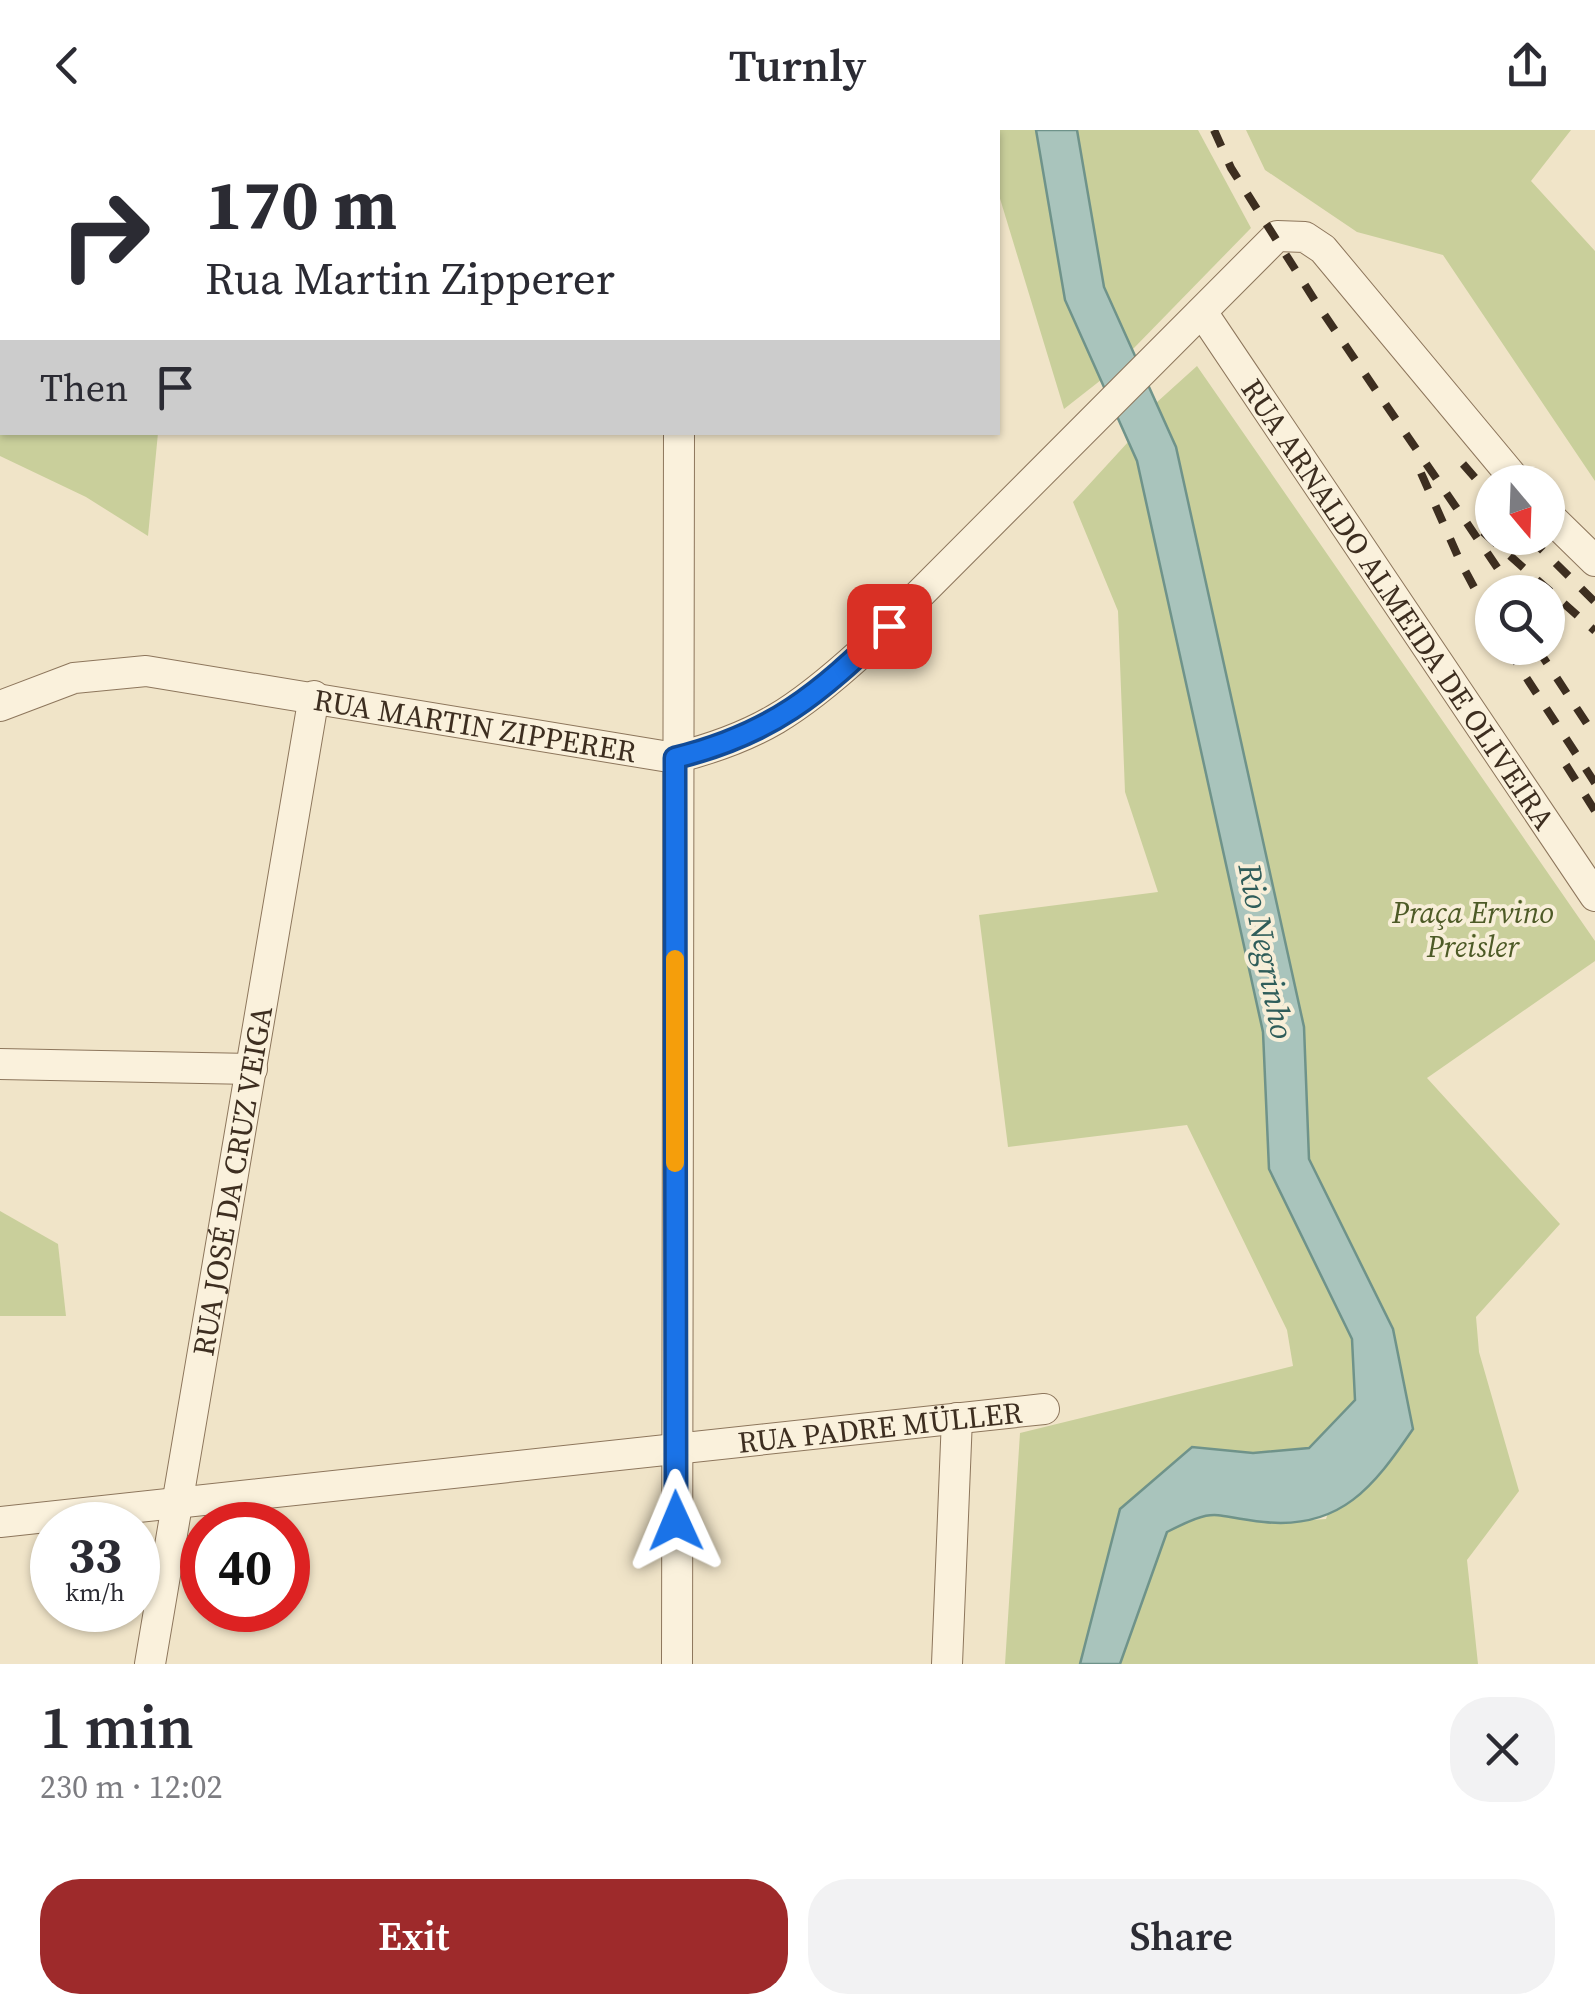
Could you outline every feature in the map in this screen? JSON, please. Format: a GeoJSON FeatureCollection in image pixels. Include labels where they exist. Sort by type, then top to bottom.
{"type":"FeatureCollection","features":[{"type":"Feature","properties":{"kind":"street","name":"RUA MARTIN ZIPPERER"},"geometry":{"type":"LineString","coordinates":[[0,706],[74,678],[109,671],[146,671],[675,758],[731,744],[763,729],[825,685],[1078,440],[1276,236],[1305,237],[1323,249],[1502,465]]}},
{"type":"Feature","properties":{"kind":"street","name":"RUA ARNALDO ALMEIDA DE OLIVEIRA"},"geometry":{"type":"LineString","coordinates":[[1202,312],[1595,896]]}},
{"type":"Feature","properties":{"kind":"street"},"geometry":{"type":"LineString","coordinates":[[677,1664],[675,758],[679,435]]}},
{"type":"Feature","properties":{"kind":"street"},"geometry":{"type":"LineString","coordinates":[[1565,532],[1595,561]]}},
{"type":"Feature","properties":{"kind":"street","name":"RUA JOSÉ DA CRUZ VEIGA"},"geometry":{"type":"LineString","coordinates":[[180,1502],[314,696]]}},
{"type":"Feature","properties":{"kind":"street"},"geometry":{"type":"LineString","coordinates":[[0,1064],[252,1069]]}},
{"type":"Feature","properties":{"kind":"street","name":"RUA PADRE MÜLLER"},"geometry":{"type":"LineString","coordinates":[[189,1502],[1044,1409]]}},
{"type":"Feature","properties":{"kind":"street"},"geometry":{"type":"LineString","coordinates":[[947,1664],[956,1418]]}},
{"type":"Feature","properties":{"kind":"street","name":"RUA JOSÉ DA CRUZ VEIGA"},"geometry":{"type":"LineString","coordinates":[[150,1664],[180,1503]]}},
{"type":"Feature","properties":{"kind":"street","name":"RUA PADRE MÜLLER"},"geometry":{"type":"LineString","coordinates":[[0,1522],[180,1503]]}},
{"type":"Feature","properties":{"kind":"green space"},"geometry":{"type":"Polygon","coordinates":[[[1000,130],[1036,130],[1065,300],[1101,380],[1064,409],[1000,199],[1000,130]]]}},
{"type":"Feature","properties":{"kind":"green space"},"geometry":{"type":"Polygon","coordinates":[[[1077,130],[1198,130],[1251,228],[1132,350],[1104,287],[1077,130]]]}},
{"type":"Feature","properties":{"kind":"green space"},"geometry":{"type":"Polygon","coordinates":[[[1246,130],[1571,130],[1531,181],[1595,251],[1595,481],[1443,255],[1357,232],[1265,170],[1246,130]]]}},
{"type":"Feature","properties":{"kind":"green space","name":"Praça Ervino Preisler"},"geometry":{"type":"Polygon","coordinates":[[[1197,366],[1595,941],[1595,961],[1427,1078],[1560,1224],[1476,1317],[1479,1352],[1519,1491],[1467,1560],[1478,1664],[1120,1664],[1167,1532],[1206,1512],[1266,1523],[1326,1519],[1393,1329],[1309,1159],[1304,1026],[1176,447],[1156,403],[1197,366]]]}},
{"type":"Feature","properties":{"kind":"green space"},"geometry":{"type":"Polygon","coordinates":[[[0,435],[158,435],[148,536],[86,497],[0,456],[0,435]]]}},
{"type":"Feature","properties":{"kind":"green space"},"geometry":{"type":"Polygon","coordinates":[[[1129,441],[1137,461],[1263,1032],[1269,1169],[1352,1339],[1355,1400],[1309,1448],[1253,1453],[1192,1447],[1121,1509],[1080,1664],[1005,1664],[1020,1433],[1293,1366],[1287,1330],[1187,1125],[1008,1147],[979,915],[1158,892],[1125,792],[1118,611],[1073,502],[1129,441]]]}},
{"type":"Feature","properties":{"kind":"green space"},"geometry":{"type":"Polygon","coordinates":[[[0,1211],[58,1244],[66,1316],[0,1316],[0,1211]]]}},
{"type":"Feature","properties":{"kind":"water","name":"Rio Negrinho"},"geometry":{"type":"Polygon","coordinates":[[[1036,130],[1077,130],[1104,287],[1176,447],[1304,1027],[1309,1159],[1393,1329],[1413,1429],[1369,1486],[1335,1511],[1291,1523],[1207,1516],[1167,1532],[1120,1664],[1080,1664],[1120,1509],[1192,1447],[1253,1453],[1309,1448],[1355,1400],[1352,1339],[1269,1169],[1263,1032],[1137,461],[1065,300],[1036,130]]]}},
{"type":"Feature","properties":{"kind":"railway"},"geometry":{"type":"LineString","coordinates":[[1214,130],[1231,168],[1317,304],[1502,575]]}},
{"type":"Feature","properties":{"kind":"railway"},"geometry":{"type":"LineString","coordinates":[[1463,464],[1475,478]]}},
{"type":"Feature","properties":{"kind":"railway"},"geometry":{"type":"LineString","coordinates":[[1421,473],[1475,589]]}},
{"type":"Feature","properties":{"kind":"railway"},"geometry":{"type":"LineString","coordinates":[[1509,555],[1595,631]]}},
{"type":"Feature","properties":{"kind":"railway"},"geometry":{"type":"LineString","coordinates":[[1547,555],[1595,602]]}},
{"type":"Feature","properties":{"kind":"railway"},"geometry":{"type":"LineString","coordinates":[[1518,665],[1595,783]]}},
{"type":"Feature","properties":{"kind":"railway"},"geometry":{"type":"LineString","coordinates":[[1548,665],[1595,736]]}},
{"type":"Feature","properties":{"kind":"railway"},"geometry":{"type":"LineString","coordinates":[[1566,765],[1595,811]]}},
{"type":"Feature","properties":{"kind":"slow traffic"},"geometry":{"type":"LineString","coordinates":[[675,959],[675,1163]]}},
{"type":"Feature","properties":{"kind":"route"},"geometry":{"type":"LineString","coordinates":[[676,1521],[675,758],[731,744],[763,729],[825,685],[889,626]]}}]}
